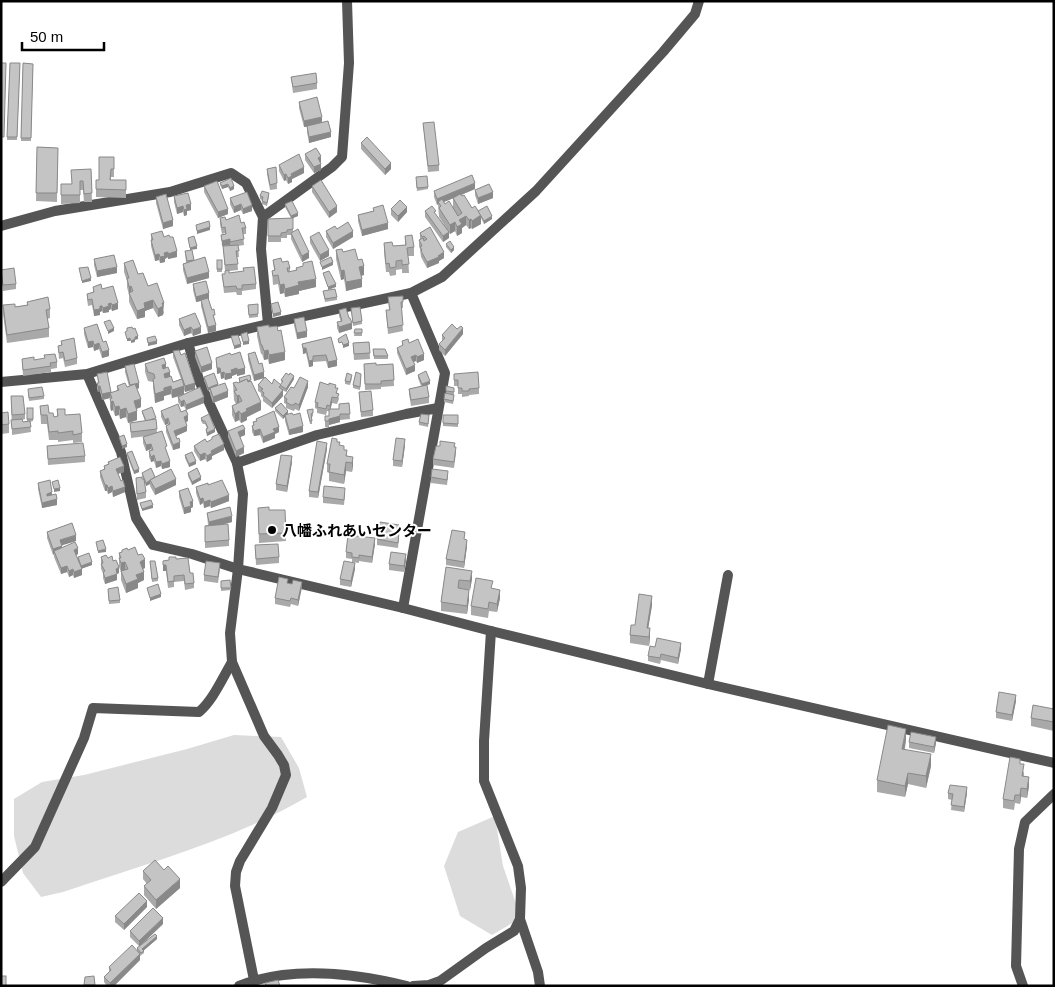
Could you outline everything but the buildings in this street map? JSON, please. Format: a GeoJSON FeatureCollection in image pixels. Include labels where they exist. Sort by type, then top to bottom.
{"type":"FeatureCollection","features":[{"type":"Feature","properties":{"kind":"street"},"geometry":{"type":"LineString","coordinates":[[264,217],[332,167],[342,157],[349,63],[347,1]]}},
{"type":"Feature","properties":{"kind":"street"},"geometry":{"type":"LineString","coordinates":[[1,382],[87,374],[188,343],[412,293],[442,277],[536,191],[663,52],[695,14],[699,1]]}},
{"type":"Feature","properties":{"kind":"street"},"geometry":{"type":"LineString","coordinates":[[1,226],[55,211],[170,192],[231,173],[246,183],[264,217],[261,249],[268,324]]}},
{"type":"Feature","properties":{"kind":"street"},"geometry":{"type":"LineString","coordinates":[[403,608],[445,372],[412,293]]}},
{"type":"Feature","properties":{"kind":"street"},"geometry":{"type":"LineString","coordinates":[[188,343],[200,383],[237,463],[243,494],[238,569],[230,633],[232,662],[264,736],[284,766],[286,775],[272,808],[240,861],[236,872],[235,886],[254,980]]}},
{"type":"Feature","properties":{"kind":"street"},"geometry":{"type":"LineString","coordinates":[[87,374],[120,452],[136,518],[152,545],[192,554],[238,569],[708,684],[1054,763]]}},
{"type":"Feature","properties":{"kind":"street"},"geometry":{"type":"LineString","coordinates":[[237,463],[317,435],[438,408]]}},
{"type":"Feature","properties":{"kind":"street"},"geometry":{"type":"LineString","coordinates":[[708,684],[728,575]]}},
{"type":"Feature","properties":{"kind":"street"},"geometry":{"type":"LineString","coordinates":[[491,631],[484,741],[484,782],[518,866],[521,888],[520,919],[538,972],[540,986]]}},
{"type":"Feature","properties":{"kind":"street"},"geometry":{"type":"LineString","coordinates":[[1,882],[35,847],[84,738],[93,708],[199,712],[208,705],[218,684],[232,662]]}},
{"type":"Feature","properties":{"kind":"street"},"geometry":{"type":"LineString","coordinates":[[1023,986],[1016,966],[1019,848],[1025,822],[1054,794]]}},
{"type":"Feature","properties":{"kind":"street"},"geometry":{"type":"LineString","coordinates":[[413,986],[429,985],[440,981],[486,948],[514,931],[520,919]]}},
{"type":"Feature","properties":{"kind":"street"},"geometry":{"type":"LineString","coordinates":[[239,986],[254,980],[301,973],[344,974],[407,986]]}},
{"type":"Feature","properties":{"kind":"shaded area"},"geometry":{"type":"Polygon","coordinates":[[[234,735],[281,737],[299,768],[307,797],[278,813],[188,851],[63,892],[41,897],[23,873],[14,836],[14,799],[42,782],[84,775],[234,735]]]}},
{"type":"Feature","properties":{"kind":"shaded area"},"geometry":{"type":"Polygon","coordinates":[[[495,816],[503,866],[521,918],[492,935],[460,916],[444,866],[458,832],[495,816]]]}},
{"type":"Feature","properties":{"kind":"place","name":"八幡ふれあいセンター"},"geometry":{"type":"Point","coordinates":[272,530]}}]}
